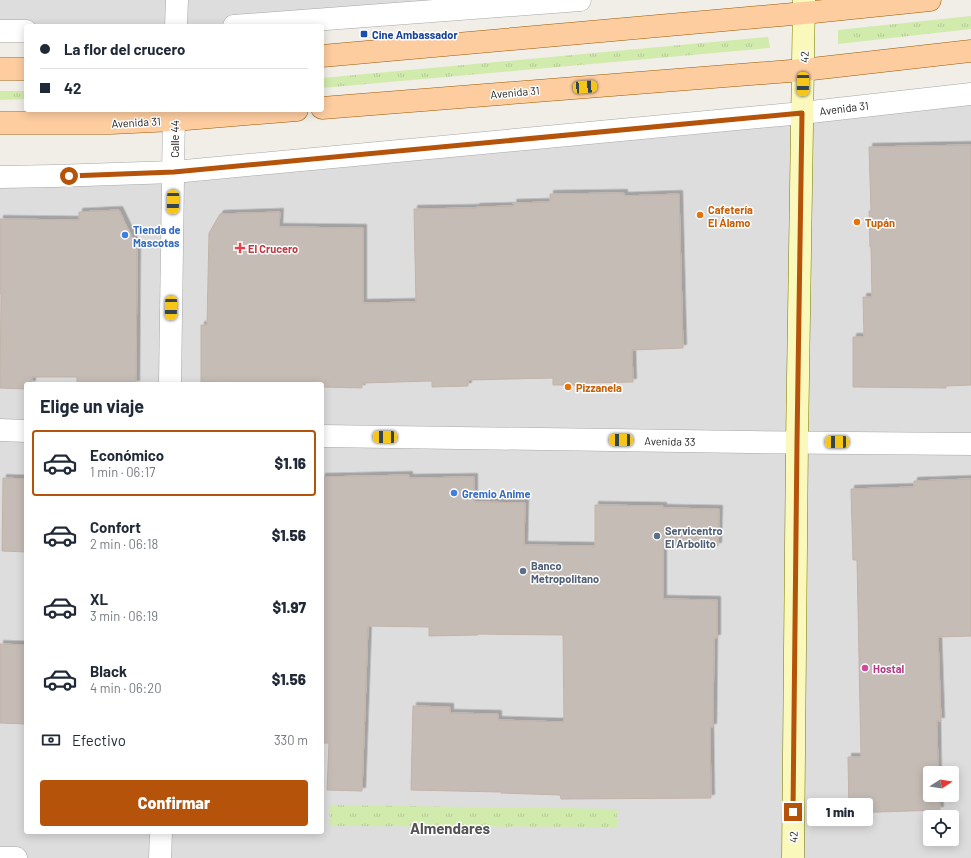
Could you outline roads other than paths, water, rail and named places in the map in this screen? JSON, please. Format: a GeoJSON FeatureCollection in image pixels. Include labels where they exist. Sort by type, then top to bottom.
{"type":"FeatureCollection","features":[{"type":"Feature","properties":{"kind":"main road"},"geometry":{"type":"LineString","coordinates":[[324,56],[804,6],[930,0]]}},
{"type":"Feature","properties":{"kind":"main road","name":"42"},"geometry":{"type":"LineString","coordinates":[[793,858],[797,442],[804,6]]}},
{"type":"Feature","properties":{"kind":"main road","name":"Avenida 31"},"geometry":{"type":"LineString","coordinates":[[324,108],[803,70],[971,51]]}},
{"type":"Feature","properties":{"kind":"main road"},"geometry":{"type":"LineString","coordinates":[[0,69],[24,69]]}},
{"type":"Feature","properties":{"kind":"main road","name":"Avenida 31"},"geometry":{"type":"LineString","coordinates":[[0,123],[111,123],[174,115],[248,112]]}},
{"type":"Feature","properties":{"kind":"street"},"geometry":{"type":"LineString","coordinates":[[176,24],[177,0]]}},
{"type":"Feature","properties":{"kind":"street"},"geometry":{"type":"LineString","coordinates":[[261,24],[580,0]]}},
{"type":"Feature","properties":{"kind":"street"},"geometry":{"type":"LineString","coordinates":[[0,32],[24,31]]}},
{"type":"Feature","properties":{"kind":"street","name":"Avenida 31"},"geometry":{"type":"LineString","coordinates":[[0,177],[174,172],[802,113],[971,94]]}},
{"type":"Feature","properties":{"kind":"street","name":"Calle 44"},"geometry":{"type":"LineString","coordinates":[[170,382],[174,115]]}},
{"type":"Feature","properties":{"kind":"street"},"geometry":{"type":"LineString","coordinates":[[0,430],[24,431]]}},
{"type":"Feature","properties":{"kind":"street","name":"Avenida 33"},"geometry":{"type":"LineString","coordinates":[[324,436],[971,444]]}},
{"type":"Feature","properties":{"kind":"street"},"geometry":{"type":"LineString","coordinates":[[160,858],[161,834]]}},
{"type":"Feature","properties":{"kind":"street"},"geometry":{"type":"LineString","coordinates":[[0,858],[16,858]]}},
{"type":"Feature","properties":{"kind":"place","name":"Cine Ambassador"},"geometry":{"type":"Point","coordinates":[364,34]}},
{"type":"Feature","properties":{"kind":"place","name":"Cafetería El Álamo"},"geometry":{"type":"Point","coordinates":[700,215]}},
{"type":"Feature","properties":{"kind":"place","name":"Tupán"},"geometry":{"type":"Point","coordinates":[857,222]}},
{"type":"Feature","properties":{"kind":"place","name":"Tienda de Mascotas"},"geometry":{"type":"Point","coordinates":[125,235]}},
{"type":"Feature","properties":{"kind":"place","name":"El Crucero"},"geometry":{"type":"Point","coordinates":[240,248]}},
{"type":"Feature","properties":{"kind":"place","name":"Pizzanela"},"geometry":{"type":"Point","coordinates":[568,387]}},
{"type":"Feature","properties":{"kind":"place","name":"Gremio Anime"},"geometry":{"type":"Point","coordinates":[454,493]}},
{"type":"Feature","properties":{"kind":"place","name":"Servicentro El Arbolito"},"geometry":{"type":"Point","coordinates":[657,536]}},
{"type":"Feature","properties":{"kind":"place","name":"Banco Metropolitano"},"geometry":{"type":"Point","coordinates":[523,571]}},
{"type":"Feature","properties":{"kind":"place","name":"Hostal"},"geometry":{"type":"Point","coordinates":[865,668]}},
{"type":"Feature","properties":{"kind":"district","name":"Almendares"},"geometry":{"type":"Point","coordinates":[450,828]}}]}
